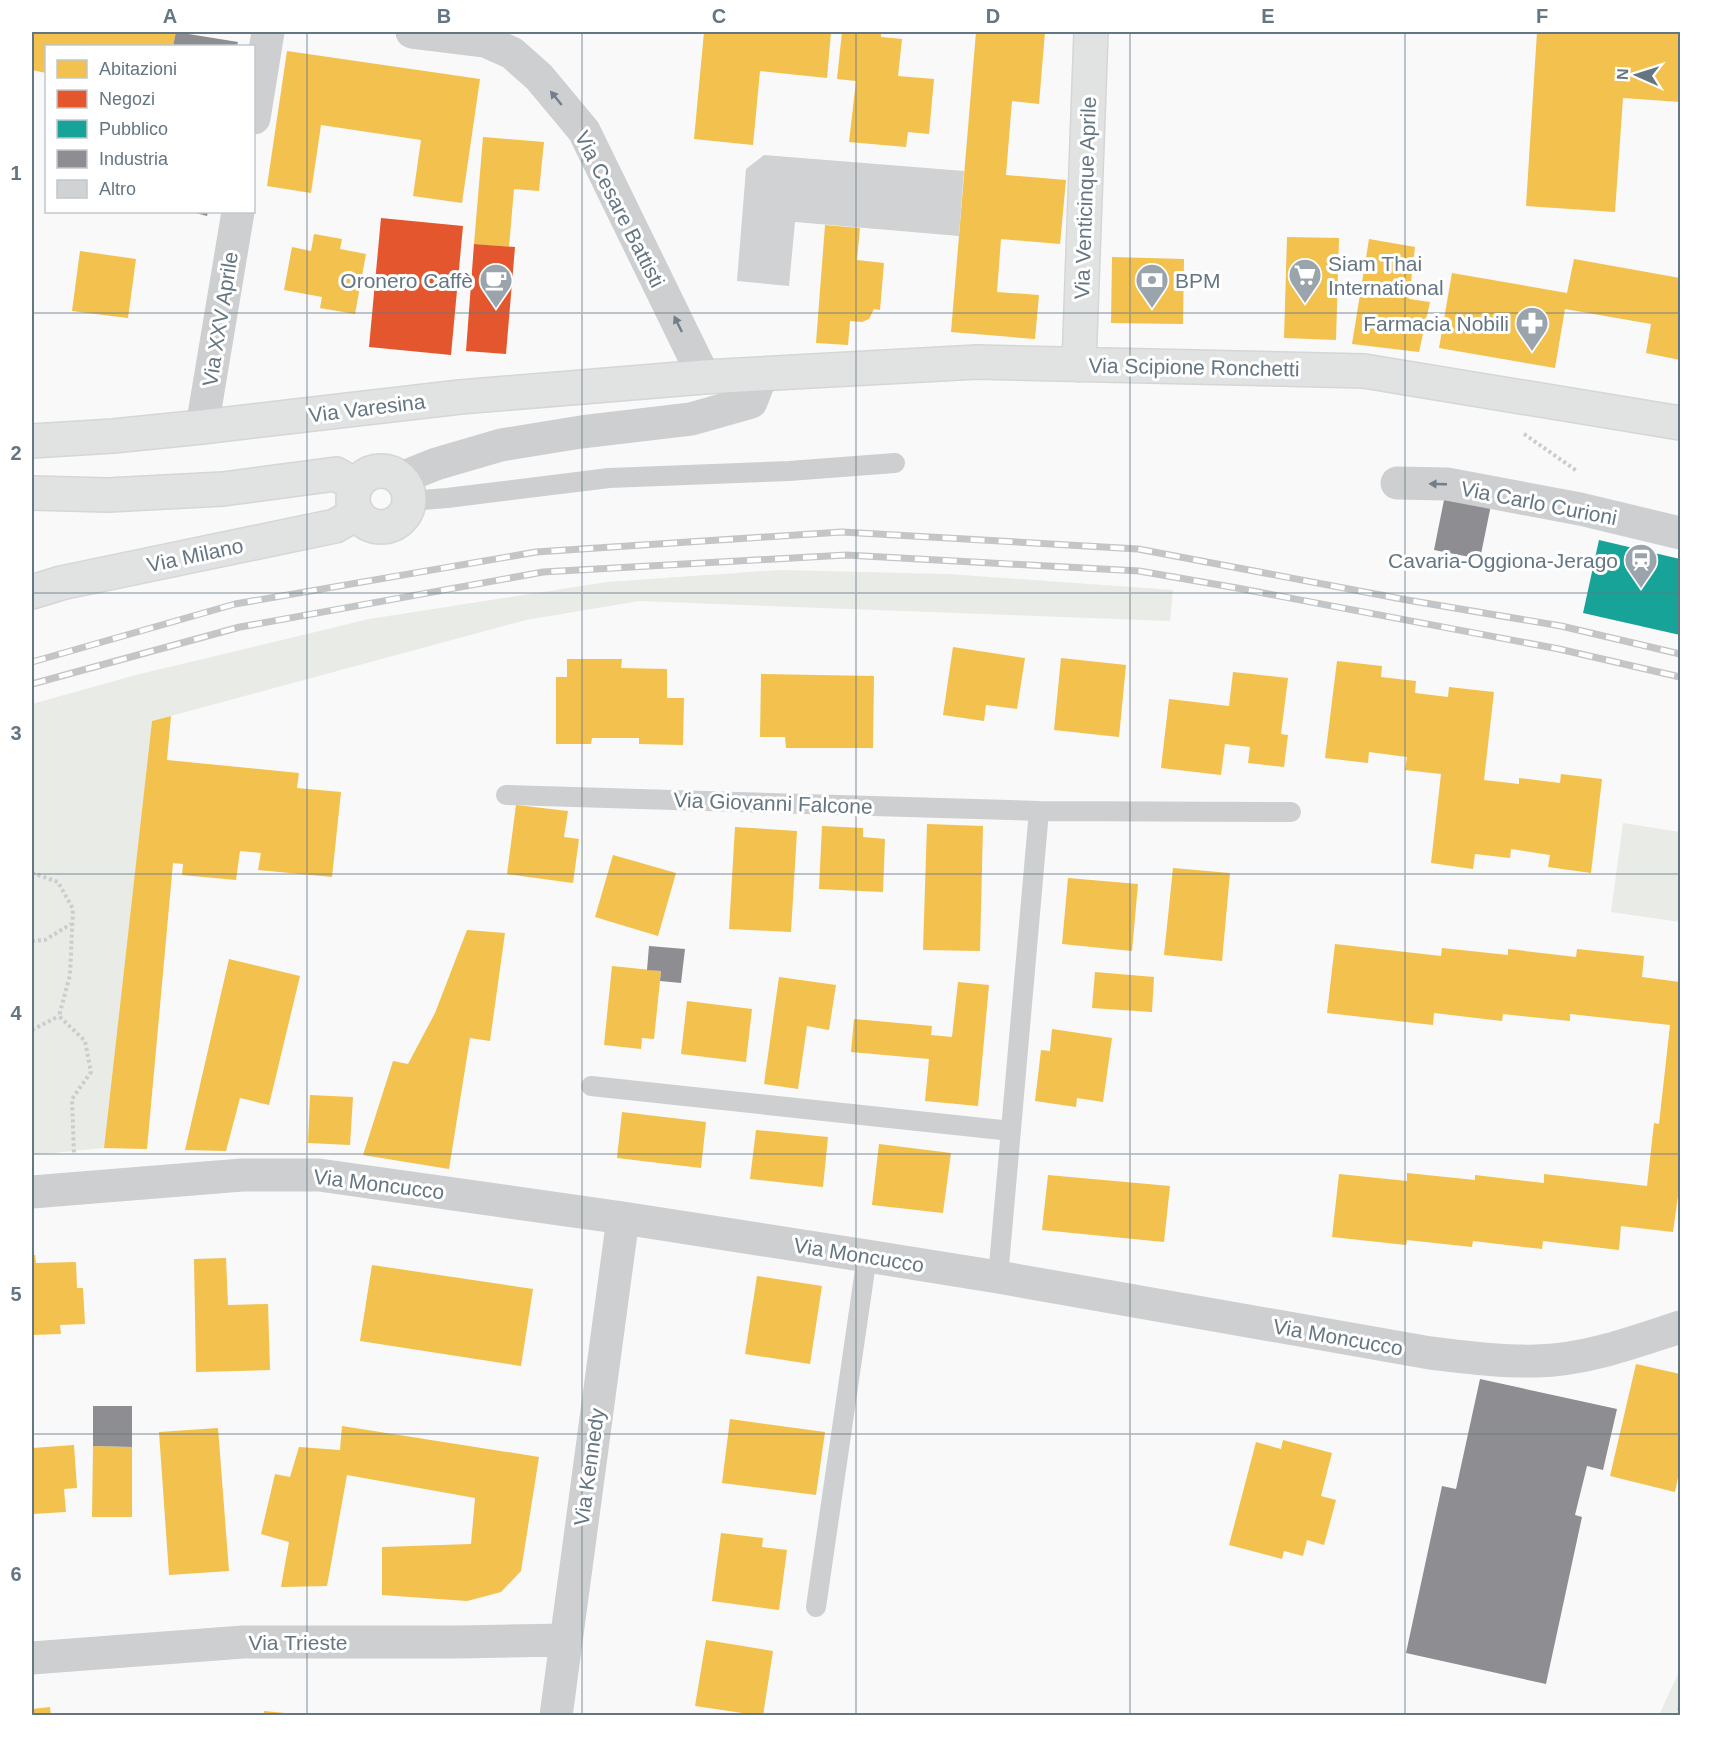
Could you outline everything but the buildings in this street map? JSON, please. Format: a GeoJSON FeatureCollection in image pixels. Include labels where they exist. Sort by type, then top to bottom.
{"type":"FeatureCollection","features":[{"type":"Feature","properties":{"kind":"main road","name":"Via Venticinque Aprile"},"geometry":{"type":"LineString","coordinates":[[1079,365],[1091,32]]}},
{"type":"Feature","properties":{"kind":"main road","name":"Via Scipione Ronchetti"},"geometry":{"type":"LineString","coordinates":[[704,377],[977,362],[1364,371],[1680,423]]}},
{"type":"Feature","properties":{"kind":"main road","name":"Via Varesina"},"geometry":{"type":"LineString","coordinates":[[32,441],[202,427],[460,397],[704,377]]}},
{"type":"Feature","properties":{"kind":"main road","name":"Via Milano"},"geometry":{"type":"LineString","coordinates":[[32,592],[61,583],[336,526],[356,500],[364,475],[376,470],[389,471],[405,489]]}},
{"type":"Feature","properties":{"kind":"main road"},"geometry":{"type":"LineString","coordinates":[[32,493],[108,495],[223,489],[336,474],[356,500],[367,524],[380,527],[395,524],[405,514],[405,489]]}},
{"type":"Feature","properties":{"kind":"street"},"geometry":{"type":"LineString","coordinates":[[255,112],[268,32]]}},
{"type":"Feature","properties":{"kind":"street","name":"Via Cesare Battisti"},"geometry":{"type":"LineString","coordinates":[[412,32],[485,41],[512,53],[539,76],[584,131],[704,377]]}},
{"type":"Feature","properties":{"kind":"street","name":"Via XXV Aprile"},"geometry":{"type":"LineString","coordinates":[[202,427],[238,213]]}},
{"type":"Feature","properties":{"kind":"street"},"geometry":{"type":"LineString","coordinates":[[405,489],[436,464],[501,445],[581,432],[691,419],[751,402],[762,374]]}},
{"type":"Feature","properties":{"kind":"street","name":"Via Carlo Curioni"},"geometry":{"type":"LineString","coordinates":[[1397,483],[1447,484],[1580,509],[1680,533]]}},
{"type":"Feature","properties":{"kind":"street","name":"Via Moncucco"},"geometry":{"type":"LineString","coordinates":[[32,1192],[242,1175],[319,1175],[623,1218],[867,1256],[1430,1353],[1483,1359],[1538,1361],[1599,1353],[1680,1327]]}},
{"type":"Feature","properties":{"kind":"street","name":"Via Kennedy"},"geometry":{"type":"LineString","coordinates":[[556,1716],[623,1218]]}},
{"type":"Feature","properties":{"kind":"street","name":"Via Trieste"},"geometry":{"type":"LineString","coordinates":[[32,1658],[243,1642],[566,1640]]}},
{"type":"Feature","properties":{"kind":"lane"},"geometry":{"type":"LineString","coordinates":[[405,489],[447,498],[609,478],[789,471],[895,463]]}},
{"type":"Feature","properties":{"kind":"lane","name":"Via Giovanni Falcone"},"geometry":{"type":"LineString","coordinates":[[506,795],[1039,811],[1291,812]]}},
{"type":"Feature","properties":{"kind":"lane"},"geometry":{"type":"LineString","coordinates":[[998,1277],[1039,811]]}},
{"type":"Feature","properties":{"kind":"lane"},"geometry":{"type":"LineString","coordinates":[[591,1086],[1011,1131]]}},
{"type":"Feature","properties":{"kind":"lane"},"geometry":{"type":"LineString","coordinates":[[816,1607],[867,1256]]}},
{"type":"Feature","properties":{"kind":"path"},"geometry":{"type":"LineString","coordinates":[[1523,434],[1584,476]]}},
{"type":"Feature","properties":{"kind":"path"},"geometry":{"type":"LineString","coordinates":[[32,873],[58,882],[73,909],[70,975],[59,1016],[32,1030]]}},
{"type":"Feature","properties":{"kind":"path"},"geometry":{"type":"LineString","coordinates":[[32,941],[45,940],[72,923]]}},
{"type":"Feature","properties":{"kind":"path"},"geometry":{"type":"LineString","coordinates":[[59,1016],[85,1041],[91,1072],[72,1099],[76,1188]]}},
{"type":"Feature","properties":{"kind":"path"},"geometry":{"type":"LineString","coordinates":[[1677,1716],[1680,1707]]}},
{"type":"Feature","properties":{"kind":"shaded area"},"geometry":{"type":"Polygon","coordinates":[[[780,570],[948,574],[1173,590],[1170,621],[639,601],[526,620],[152,721],[104,1148],[32,1155],[32,704],[136,675],[369,619],[607,582],[780,570]]]}},
{"type":"Feature","properties":{"kind":"shaded area"},"geometry":{"type":"Polygon","coordinates":[[[1623,823],[1680,832],[1680,922],[1611,912],[1623,823]]]}},
{"type":"Feature","properties":{"kind":"shaded area"},"geometry":{"type":"Polygon","coordinates":[[[1680,1670],[1680,1715],[1659,1715],[1680,1670]]]}},
{"type":"Feature","properties":{"kind":"railway"},"geometry":{"type":"LineString","coordinates":[[32,662],[235,604],[536,552],[842,532],[1138,549],[1407,600],[1561,626],[1680,654]]}},
{"type":"Feature","properties":{"kind":"railway"},"geometry":{"type":"LineString","coordinates":[[32,684],[240,627],[543,572],[846,555],[1139,571],[1559,649],[1680,677]]}},
{"type":"Feature","properties":{"kind":"place","name":"Siam Thai International"},"geometry":{"type":"Point","coordinates":[1305,304]}},
{"type":"Feature","properties":{"kind":"place","name":"Oronero Caffè"},"geometry":{"type":"Point","coordinates":[496,309]}},
{"type":"Feature","properties":{"kind":"place","name":"BPM"},"geometry":{"type":"Point","coordinates":[1152,309]}},
{"type":"Feature","properties":{"kind":"place","name":"Farmacia Nobili"},"geometry":{"type":"Point","coordinates":[1532,352]}},
{"type":"Feature","properties":{"kind":"place","name":"Cavaria-Oggiona-Jerago"},"geometry":{"type":"Point","coordinates":[1641,589]}}]}
